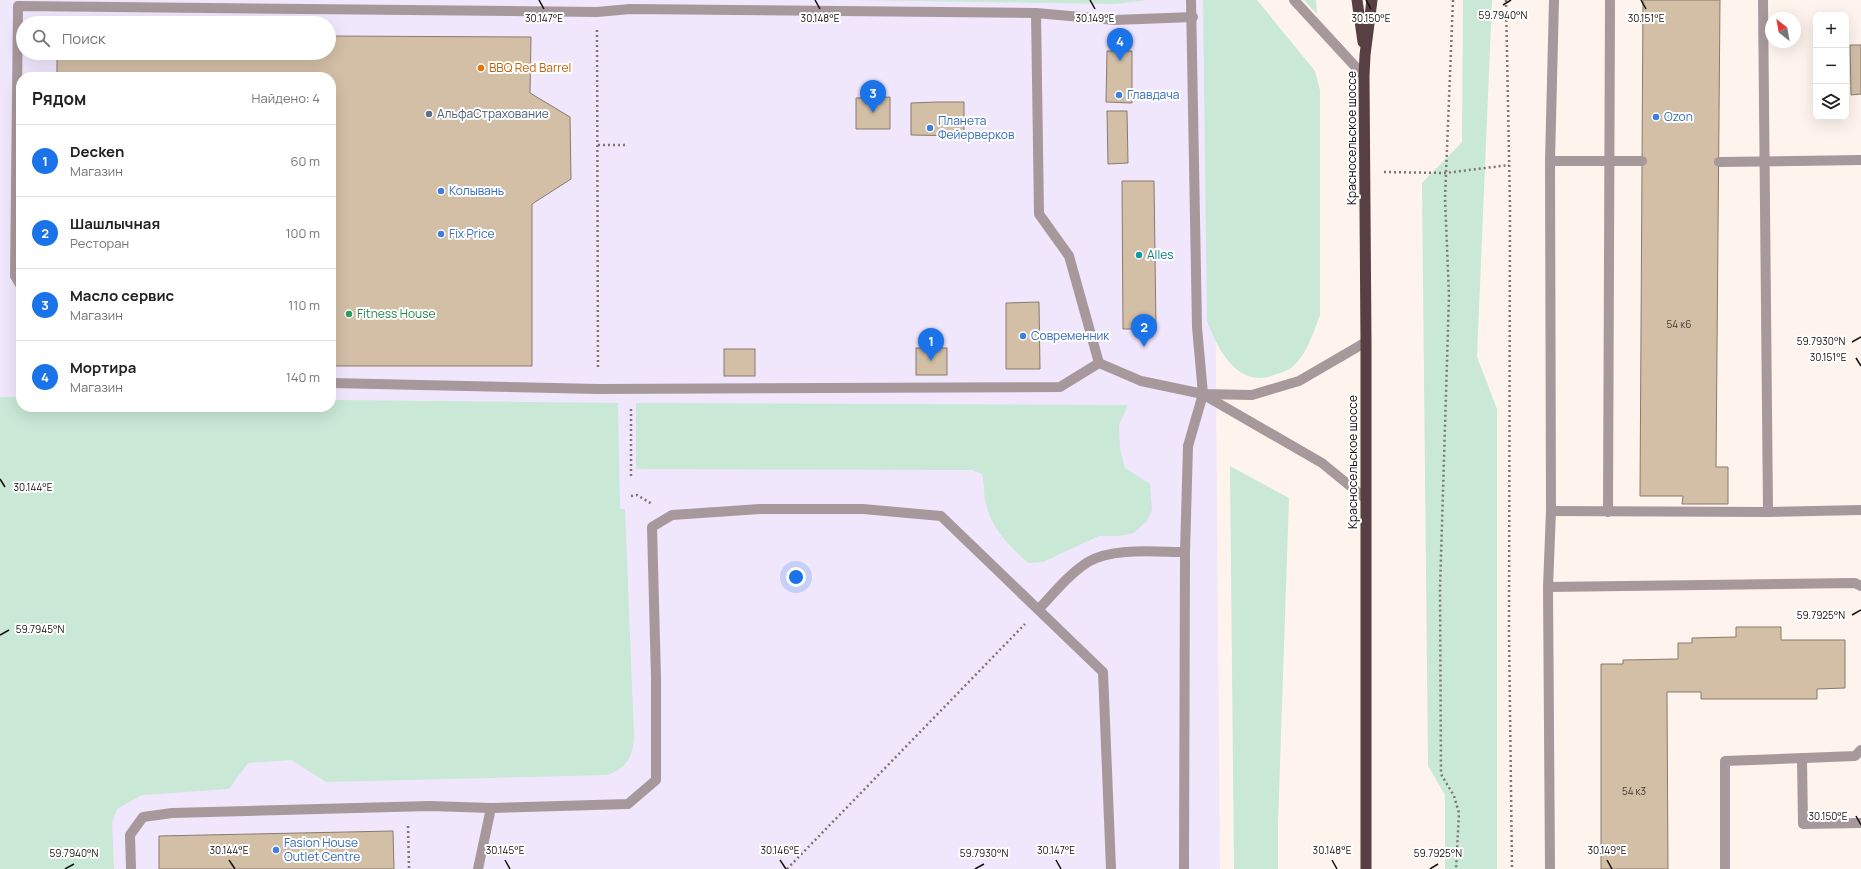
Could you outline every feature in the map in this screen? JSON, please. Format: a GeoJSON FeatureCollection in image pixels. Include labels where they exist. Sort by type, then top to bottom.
{"type":"FeatureCollection","features":[{"type":"Feature","properties":{"kind":"highway","name":"Красносельское шоссе"},"geometry":{"type":"LineString","coordinates":[[1357,0],[1365,55]]}},
{"type":"Feature","properties":{"kind":"highway","name":"Красносельское шоссе"},"geometry":{"type":"LineString","coordinates":[[1366,869],[1366,342],[1364,76],[1365,55],[1372,0]]}},
{"type":"Feature","properties":{"kind":"lane"},"geometry":{"type":"LineString","coordinates":[[1184,869],[1185,552],[1188,446],[1203,394],[1197,327],[1193,17],[1191,0]]}},
{"type":"Feature","properties":{"kind":"lane"},"geometry":{"type":"LineString","coordinates":[[1294,0],[1364,76]]}},
{"type":"Feature","properties":{"kind":"lane"},"geometry":{"type":"LineString","coordinates":[[1550,869],[1548,587],[1551,511],[1550,161],[1554,0]]}},
{"type":"Feature","properties":{"kind":"lane"},"geometry":{"type":"LineString","coordinates":[[1608,512],[1608,161],[1610,0]]}},
{"type":"Feature","properties":{"kind":"lane"},"geometry":{"type":"LineString","coordinates":[[1763,0],[1768,512]]}},
{"type":"Feature","properties":{"kind":"lane"},"geometry":{"type":"LineString","coordinates":[[18,16],[18,6],[597,12],[630,9],[1036,14],[1115,20],[1193,17]]}},
{"type":"Feature","properties":{"kind":"lane"},"geometry":{"type":"LineString","coordinates":[[1036,14],[1039,214],[1069,256],[1099,363],[1141,382],[1203,394],[1252,395],[1299,381],[1366,342]]}},
{"type":"Feature","properties":{"kind":"lane"},"geometry":{"type":"LineString","coordinates":[[17,60],[17,72]]}},
{"type":"Feature","properties":{"kind":"lane"},"geometry":{"type":"LineString","coordinates":[[1719,162],[1861,160]]}},
{"type":"Feature","properties":{"kind":"lane"},"geometry":{"type":"LineString","coordinates":[[1550,161],[1642,161]]}},
{"type":"Feature","properties":{"kind":"lane"},"geometry":{"type":"LineString","coordinates":[[16,186],[16,278]]}},
{"type":"Feature","properties":{"kind":"lane"},"geometry":{"type":"LineString","coordinates":[[336,384],[598,389],[1060,387],[1099,363]]}},
{"type":"Feature","properties":{"kind":"lane"},"geometry":{"type":"LineString","coordinates":[[1203,394],[1322,463],[1366,499]]}},
{"type":"Feature","properties":{"kind":"lane"},"geometry":{"type":"LineString","coordinates":[[131,869],[130,835],[143,817],[172,813],[407,807],[491,808],[628,804],[656,780],[656,678],[652,527],[672,515],[760,509],[863,509],[941,516],[1103,672],[1111,869]]}},
{"type":"Feature","properties":{"kind":"lane"},"geometry":{"type":"LineString","coordinates":[[1551,511],[1768,512],[1861,510]]}},
{"type":"Feature","properties":{"kind":"lane"},"geometry":{"type":"LineString","coordinates":[[1039,609],[1071,575],[1089,562],[1118,553],[1185,552]]}},
{"type":"Feature","properties":{"kind":"lane"},"geometry":{"type":"LineString","coordinates":[[1548,587],[1855,583],[1861,586]]}},
{"type":"Feature","properties":{"kind":"lane"},"geometry":{"type":"LineString","coordinates":[[1725,869],[1726,761],[1855,756],[1861,750]]}},
{"type":"Feature","properties":{"kind":"lane"},"geometry":{"type":"LineString","coordinates":[[1802,758],[1803,824],[1861,823]]}},
{"type":"Feature","properties":{"kind":"lane"},"geometry":{"type":"LineString","coordinates":[[478,869],[491,808]]}},
{"type":"Feature","properties":{"kind":"path"},"geometry":{"type":"LineString","coordinates":[[1453,0],[1445,198],[1449,296],[1440,589],[1441,774],[1454,796],[1459,813],[1456,869]]}},
{"type":"Feature","properties":{"kind":"path"},"geometry":{"type":"LineString","coordinates":[[1506,0],[1509,165],[1508,631],[1512,869]]}},
{"type":"Feature","properties":{"kind":"path"},"geometry":{"type":"LineString","coordinates":[[597,12],[598,389]]}},
{"type":"Feature","properties":{"kind":"path"},"geometry":{"type":"LineString","coordinates":[[598,145],[628,145]]}},
{"type":"Feature","properties":{"kind":"path"},"geometry":{"type":"LineString","coordinates":[[1365,172],[1446,173],[1509,165]]}},
{"type":"Feature","properties":{"kind":"path"},"geometry":{"type":"LineString","coordinates":[[625,388],[631,400],[631,476]]}},
{"type":"Feature","properties":{"kind":"path"},"geometry":{"type":"LineString","coordinates":[[787,869],[1039,609]]}},
{"type":"Feature","properties":{"kind":"path"},"geometry":{"type":"LineString","coordinates":[[407,807],[409,869]]}},
{"type":"Feature","properties":{"kind":"shaded area"},"geometry":{"type":"Polygon","coordinates":[[[0,0],[1213,0],[1220,869],[0,869],[0,0]]]}},
{"type":"Feature","properties":{"kind":"green space"},"geometry":{"type":"Polygon","coordinates":[[[851,0],[1147,0],[1115,4],[851,0]]]}},
{"type":"Feature","properties":{"kind":"green space"},"geometry":{"type":"Polygon","coordinates":[[[1203,0],[1257,0],[1315,71],[1320,90],[1320,315],[1309,343],[1297,363],[1287,370],[1261,378],[1250,377],[1240,372],[1231,364],[1217,344],[1207,321],[1203,0]]]}},
{"type":"Feature","properties":{"kind":"green space"},"geometry":{"type":"Polygon","coordinates":[[[1304,0],[1316,0],[1317,14],[1304,0]]]}},
{"type":"Feature","properties":{"kind":"green space"},"geometry":{"type":"Polygon","coordinates":[[[1463,0],[1492,0],[1477,357],[1497,409],[1497,869],[1445,869],[1445,795],[1428,766],[1422,183],[1462,142],[1463,0]]]}},
{"type":"Feature","properties":{"kind":"green space"},"geometry":{"type":"Polygon","coordinates":[[[0,397],[16,397],[16,412],[336,412],[336,400],[618,403],[620,509],[625,509],[634,736],[632,750],[628,761],[620,769],[607,775],[326,782],[291,760],[248,763],[229,789],[142,795],[117,809],[112,823],[114,869],[0,869],[0,397]]]}},
{"type":"Feature","properties":{"kind":"green space"},"geometry":{"type":"Polygon","coordinates":[[[636,403],[1128,405],[1119,425],[1120,449],[1125,468],[1150,484],[1152,510],[1147,521],[1134,533],[1119,536],[1099,536],[1043,562],[1028,563],[1009,545],[994,524],[984,496],[982,474],[971,470],[636,469],[636,403]]]}},
{"type":"Feature","properties":{"kind":"green space"},"geometry":{"type":"Polygon","coordinates":[[[1230,466],[1289,498],[1278,824],[1278,869],[1234,869],[1230,466]]]}},
{"type":"Feature","properties":{"kind":"building"},"geometry":{"type":"Polygon","coordinates":[[[1643,0],[1720,0],[1716,467],[1728,467],[1728,504],[1682,504],[1683,496],[1640,496],[1643,0]]]}},
{"type":"Feature","properties":{"kind":"building","name":"Колывань"},"geometry":{"type":"Polygon","coordinates":[[[336,36],[531,37],[530,93],[570,117],[571,179],[532,204],[532,366],[336,366],[336,72],[57,72],[57,60],[336,60],[336,36]]]}},
{"type":"Feature","properties":{"kind":"building"},"geometry":{"type":"Polygon","coordinates":[[[1850,45],[1861,45],[1861,94],[1851,95],[1850,45]]]}},
{"type":"Feature","properties":{"kind":"building"},"geometry":{"type":"Polygon","coordinates":[[[1107,51],[1132,51],[1132,103],[1106,102],[1107,51]]]}},
{"type":"Feature","properties":{"kind":"building"},"geometry":{"type":"Polygon","coordinates":[[[890,97],[890,129],[856,129],[856,98],[890,97]]]}},
{"type":"Feature","properties":{"kind":"building"},"geometry":{"type":"Polygon","coordinates":[[[964,102],[964,136],[911,135],[911,103],[964,102]]]}},
{"type":"Feature","properties":{"kind":"building"},"geometry":{"type":"Polygon","coordinates":[[[1107,111],[1127,111],[1128,163],[1108,164],[1107,111]]]}},
{"type":"Feature","properties":{"kind":"building","name":"Alles"},"geometry":{"type":"Polygon","coordinates":[[[1122,181],[1154,181],[1156,329],[1123,329],[1122,181]]]}},
{"type":"Feature","properties":{"kind":"building","name":"Современник"},"geometry":{"type":"Polygon","coordinates":[[[1039,302],[1040,369],[1006,369],[1006,303],[1039,302]]]}},
{"type":"Feature","properties":{"kind":"building"},"geometry":{"type":"Polygon","coordinates":[[[916,348],[947,348],[947,375],[916,375],[916,348]]]}},
{"type":"Feature","properties":{"kind":"building"},"geometry":{"type":"Polygon","coordinates":[[[724,349],[755,349],[755,376],[724,376],[724,349]]]}},
{"type":"Feature","properties":{"kind":"building"},"geometry":{"type":"Polygon","coordinates":[[[1736,627],[1781,627],[1781,640],[1845,640],[1845,688],[1817,689],[1817,699],[1701,699],[1701,692],[1667,692],[1668,869],[1601,869],[1601,664],[1623,664],[1623,660],[1678,659],[1678,643],[1692,643],[1692,638],[1736,637],[1736,627]]]}},
{"type":"Feature","properties":{"kind":"building","name":"Fasion House Outlet Centre"},"geometry":{"type":"Polygon","coordinates":[[[393,831],[394,869],[159,869],[159,836],[393,831]]]}},
{"type":"Feature","properties":{"kind":"place","name":"Мортира"},"geometry":{"type":"Point","coordinates":[1120,61]}},
{"type":"Feature","properties":{"kind":"place","name":"BBQ Red Barrel"},"geometry":{"type":"Point","coordinates":[481,68]}},
{"type":"Feature","properties":{"kind":"place","name":"Главдача"},"geometry":{"type":"Point","coordinates":[1119,95]}},
{"type":"Feature","properties":{"kind":"place","name":"Масло сервис"},"geometry":{"type":"Point","coordinates":[873,113]}},
{"type":"Feature","properties":{"kind":"place","name":"АльфаСтрахование"},"geometry":{"type":"Point","coordinates":[429,114]}},
{"type":"Feature","properties":{"kind":"place","name":"Ozon"},"geometry":{"type":"Point","coordinates":[1656,117]}},
{"type":"Feature","properties":{"kind":"place","name":"Планета Фейерверков"},"geometry":{"type":"Point","coordinates":[930,128]}},
{"type":"Feature","properties":{"kind":"place","name":"Колывань"},"geometry":{"type":"Point","coordinates":[441,191]}},
{"type":"Feature","properties":{"kind":"place","name":"Fix Price"},"geometry":{"type":"Point","coordinates":[441,234]}},
{"type":"Feature","properties":{"kind":"place","name":"Alles"},"geometry":{"type":"Point","coordinates":[1139,255]}},
{"type":"Feature","properties":{"kind":"place","name":"Fitness House"},"geometry":{"type":"Point","coordinates":[349,314]}},
{"type":"Feature","properties":{"kind":"place","name":"Современник"},"geometry":{"type":"Point","coordinates":[1023,336]}},
{"type":"Feature","properties":{"kind":"place","name":"Шашлычная"},"geometry":{"type":"Point","coordinates":[1144,347]}},
{"type":"Feature","properties":{"kind":"place","name":"Decken"},"geometry":{"type":"Point","coordinates":[931,361]}},
{"type":"Feature","properties":{"kind":"place","name":"Fasion House Outlet Centre"},"geometry":{"type":"Point","coordinates":[276,850]}}]}
